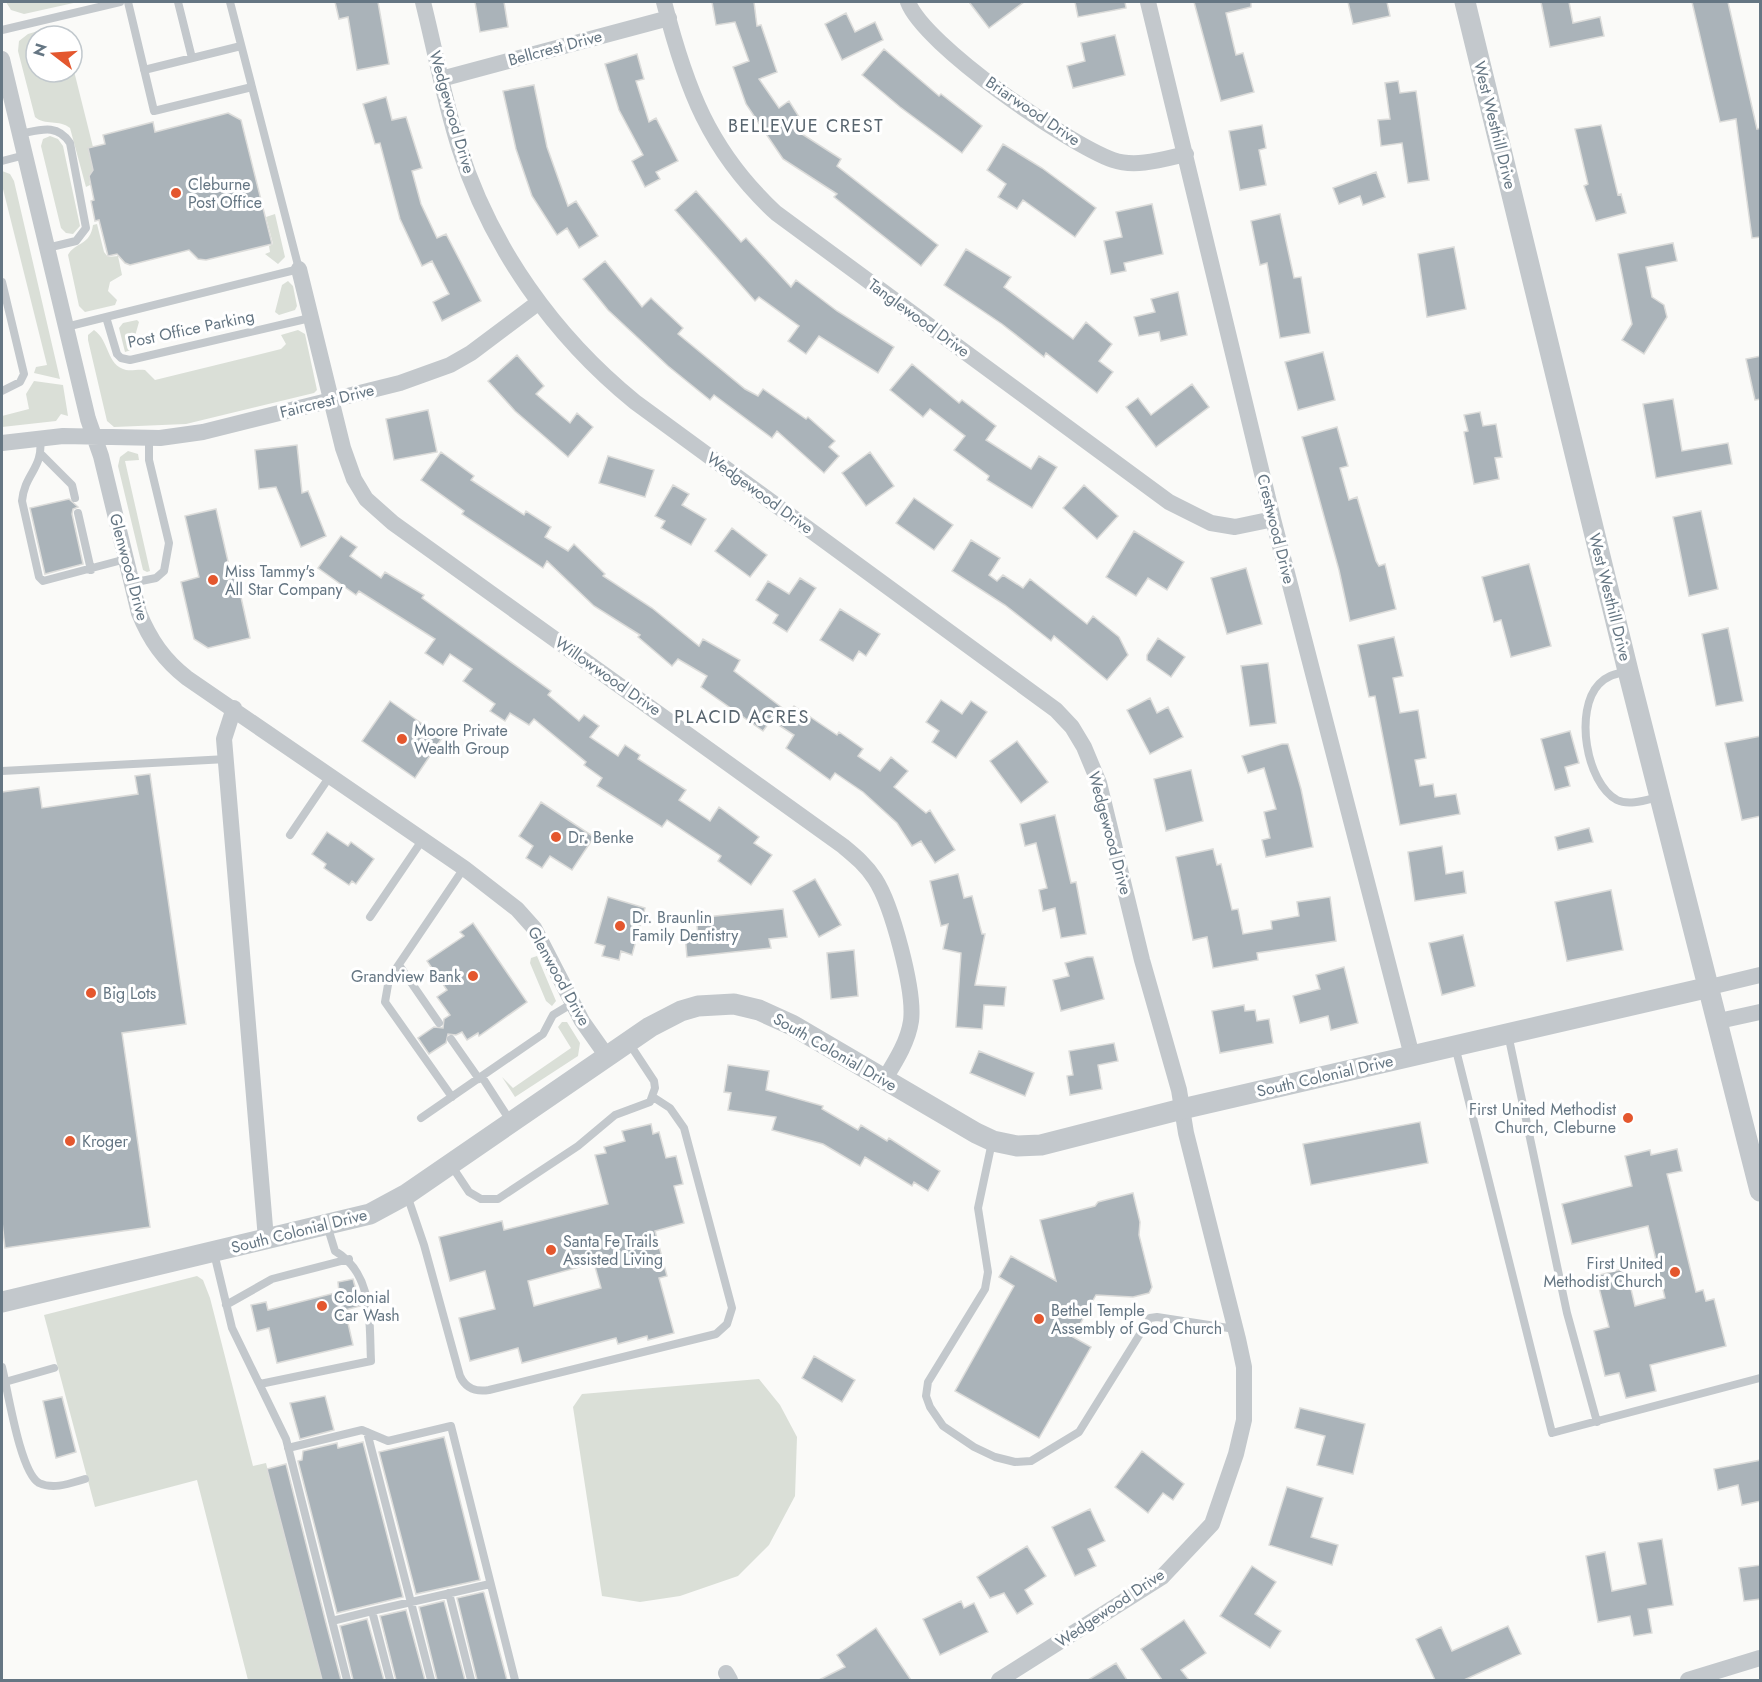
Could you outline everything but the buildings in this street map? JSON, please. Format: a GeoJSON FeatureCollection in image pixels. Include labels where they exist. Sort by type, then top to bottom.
{"type":"FeatureCollection","features":[{"type":"Feature","properties":{"kind":"street","name":"Wedgewood Drive"},"geometry":{"type":"LineString","coordinates":[[423,2],[459,147],[477,195],[521,277],[584,355],[635,402],[1033,692],[1072,727],[1084,747],[1099,783],[1182,1109],[1244,1367],[1244,1420],[1236,1454],[1212,1524],[1162,1577],[999,1680]]}},
{"type":"Feature","properties":{"kind":"street","name":"Tanglewood Drive"},"geometry":{"type":"LineString","coordinates":[[664,2],[691,94],[711,132],[751,190],[776,213],[1169,502],[1211,523],[1235,527],[1273,519]]}},
{"type":"Feature","properties":{"kind":"street","name":"Briarwood Drive"},"geometry":{"type":"LineString","coordinates":[[908,2],[923,27],[948,52],[1069,138],[1115,161],[1151,162],[1186,154]]}},
{"type":"Feature","properties":{"kind":"street","name":"Crestwood Drive"},"geometry":{"type":"LineString","coordinates":[[1148,2],[1273,519],[1412,1056]]}},
{"type":"Feature","properties":{"kind":"street","name":"West Westhill Drive"},"geometry":{"type":"LineString","coordinates":[[1465,2],[1628,671],[1662,796],[1761,1191]]}},
{"type":"Feature","properties":{"kind":"street","name":"Bellcrest Drive"},"geometry":{"type":"LineString","coordinates":[[441,79],[669,18]]}},
{"type":"Feature","properties":{"kind":"street","name":"Glenwood Drive"},"geometry":{"type":"LineString","coordinates":[[2,59],[66,327],[131,583],[139,613],[158,650],[187,678],[423,839],[517,909],[534,928],[573,1004],[606,1055]]}},
{"type":"Feature","properties":{"kind":"street","name":"Willowwood Drive"},"geometry":{"type":"LineString","coordinates":[[299,269],[343,448],[354,479],[366,499],[393,523],[742,771],[863,862],[887,901],[912,1001],[911,1023],[903,1045],[884,1080]]}},
{"type":"Feature","properties":{"kind":"street","name":"Faircrest Drive"},"geometry":{"type":"LineString","coordinates":[[2,443],[40,437],[149,438],[203,432],[400,383],[450,365],[471,353],[539,302]]}},
{"type":"Feature","properties":{"kind":"street"},"geometry":{"type":"LineString","coordinates":[[234,708],[224,739],[266,1239]]}},
{"type":"Feature","properties":{"kind":"street"},"geometry":{"type":"LineString","coordinates":[[1710,987],[1761,975]]}},
{"type":"Feature","properties":{"kind":"street","name":"South Colonial Drive"},"geometry":{"type":"LineString","coordinates":[[2,1302],[370,1214],[407,1194],[451,1165],[606,1055],[681,1011],[698,1006],[734,1004],[774,1015],[993,1141],[1017,1146],[1041,1146],[1182,1109],[1710,987]]}},
{"type":"Feature","properties":{"kind":"street"},"geometry":{"type":"LineString","coordinates":[[1719,1021],[1761,1012]]}},
{"type":"Feature","properties":{"kind":"street"},"geometry":{"type":"LineString","coordinates":[[1688,1680],[1761,1658]]}},
{"type":"Feature","properties":{"kind":"lane"},"geometry":{"type":"LineString","coordinates":[[2,30],[120,2]]}},
{"type":"Feature","properties":{"kind":"lane"},"geometry":{"type":"LineString","coordinates":[[128,2],[154,111],[252,87]]}},
{"type":"Feature","properties":{"kind":"lane"},"geometry":{"type":"LineString","coordinates":[[178,2],[192,58]]}},
{"type":"Feature","properties":{"kind":"lane"},"geometry":{"type":"LineString","coordinates":[[230,2],[299,269]]}},
{"type":"Feature","properties":{"kind":"lane"},"geometry":{"type":"LineString","coordinates":[[144,70],[242,46]]}},
{"type":"Feature","properties":{"kind":"lane"},"geometry":{"type":"LineString","coordinates":[[20,134],[54,129],[64,134],[70,143],[86,228],[76,241],[47,248]]}},
{"type":"Feature","properties":{"kind":"lane"},"geometry":{"type":"LineString","coordinates":[[2,161],[25,154]]}},
{"type":"Feature","properties":{"kind":"lane","name":"Post Office Parking"},"geometry":{"type":"LineString","coordinates":[[66,327],[299,269]]}},
{"type":"Feature","properties":{"kind":"lane"},"geometry":{"type":"LineString","coordinates":[[2,282],[24,374],[20,382],[2,391]]}},
{"type":"Feature","properties":{"kind":"lane","name":"Post Office Parking"},"geometry":{"type":"LineString","coordinates":[[106,317],[117,354],[121,358],[130,360],[310,318]]}},
{"type":"Feature","properties":{"kind":"lane"},"geometry":{"type":"LineString","coordinates":[[40,437],[42,455],[23,489],[22,501],[39,577],[43,581],[126,559]]}},
{"type":"Feature","properties":{"kind":"lane"},"geometry":{"type":"LineString","coordinates":[[131,583],[156,578],[164,570],[169,543],[149,460],[149,438]]}},
{"type":"Feature","properties":{"kind":"lane"},"geometry":{"type":"LineString","coordinates":[[42,455],[72,485],[75,498]]}},
{"type":"Feature","properties":{"kind":"lane"},"geometry":{"type":"LineString","coordinates":[[78,513],[91,570]]}},
{"type":"Feature","properties":{"kind":"lane"},"geometry":{"type":"LineString","coordinates":[[1628,671],[1609,676],[1589,696],[1584,725],[1591,760],[1600,788],[1619,801],[1633,802],[1662,796]]}},
{"type":"Feature","properties":{"kind":"lane"},"geometry":{"type":"LineString","coordinates":[[2,771],[227,759]]}},
{"type":"Feature","properties":{"kind":"lane"},"geometry":{"type":"LineString","coordinates":[[290,835],[331,775]]}},
{"type":"Feature","properties":{"kind":"lane"},"geometry":{"type":"LineString","coordinates":[[370,917],[423,839]]}},
{"type":"Feature","properties":{"kind":"lane"},"geometry":{"type":"LineString","coordinates":[[452,1097],[385,1002],[389,979],[464,868]]}},
{"type":"Feature","properties":{"kind":"lane"},"geometry":{"type":"LineString","coordinates":[[399,965],[439,1023]]}},
{"type":"Feature","properties":{"kind":"lane"},"geometry":{"type":"LineString","coordinates":[[421,1118],[543,1034],[553,1016],[573,1004]]}},
{"type":"Feature","properties":{"kind":"lane"},"geometry":{"type":"LineString","coordinates":[[1508,1034],[1569,1322],[1597,1422]]}},
{"type":"Feature","properties":{"kind":"lane"},"geometry":{"type":"LineString","coordinates":[[451,1039],[512,1122]]}},
{"type":"Feature","properties":{"kind":"lane"},"geometry":{"type":"LineString","coordinates":[[451,1165],[469,1192],[481,1199],[498,1199],[578,1146],[615,1115],[644,1106],[653,1097],[654,1081],[629,1042]]}},
{"type":"Feature","properties":{"kind":"lane"},"geometry":{"type":"LineString","coordinates":[[1455,1045],[1552,1433],[1761,1378]]}},
{"type":"Feature","properties":{"kind":"lane"},"geometry":{"type":"LineString","coordinates":[[407,1194],[424,1245],[460,1376],[468,1387],[481,1391],[489,1390],[716,1334],[727,1324],[732,1308],[691,1149],[681,1121],[670,1108],[653,1097]]}},
{"type":"Feature","properties":{"kind":"lane"},"geometry":{"type":"LineString","coordinates":[[993,1141],[978,1208],[988,1272],[985,1289],[928,1382],[926,1396],[930,1407],[943,1426],[974,1447],[995,1457],[1015,1462],[1031,1461],[1078,1432],[1150,1318],[1157,1317],[1234,1329]]}},
{"type":"Feature","properties":{"kind":"lane"},"geometry":{"type":"LineString","coordinates":[[261,1384],[371,1361],[368,1300],[359,1272],[349,1259],[335,1251],[327,1226]]}},
{"type":"Feature","properties":{"kind":"lane"},"geometry":{"type":"LineString","coordinates":[[214,1251],[232,1328],[261,1384],[288,1448],[347,1680]]}},
{"type":"Feature","properties":{"kind":"lane"},"geometry":{"type":"LineString","coordinates":[[226,1305],[272,1279],[349,1259]]}},
{"type":"Feature","properties":{"kind":"lane"},"geometry":{"type":"LineString","coordinates":[[2,1367],[25,1460],[33,1478],[40,1483],[59,1486],[85,1479]]}},
{"type":"Feature","properties":{"kind":"lane"},"geometry":{"type":"LineString","coordinates":[[5,1382],[54,1368]]}},
{"type":"Feature","properties":{"kind":"lane"},"geometry":{"type":"LineString","coordinates":[[288,1448],[362,1430],[388,1441],[451,1426],[515,1680]]}},
{"type":"Feature","properties":{"kind":"lane"},"geometry":{"type":"LineString","coordinates":[[367,1432],[431,1680]]}},
{"type":"Feature","properties":{"kind":"lane"},"geometry":{"type":"LineString","coordinates":[[332,1621],[490,1584]]}},
{"type":"Feature","properties":{"kind":"lane"},"geometry":{"type":"LineString","coordinates":[[449,1593],[471,1680]]}},
{"type":"Feature","properties":{"kind":"lane"},"geometry":{"type":"LineString","coordinates":[[372,1611],[390,1680]]}},
{"type":"Feature","properties":{"kind":"shaded area"},"geometry":{"type":"Polygon","coordinates":[[[6,2],[78,2],[24,14],[11,10],[6,2]]]}},
{"type":"Feature","properties":{"kind":"shaded area"},"geometry":{"type":"Polygon","coordinates":[[[24,37],[24,74],[18,51],[19,41],[24,37]]]}},
{"type":"Feature","properties":{"kind":"shaded area"},"geometry":{"type":"Polygon","coordinates":[[[26,84],[77,84],[93,147],[88,148],[93,171],[89,176],[90,185],[86,187],[70,128],[35,117],[26,84]]]}},
{"type":"Feature","properties":{"kind":"shaded area"},"geometry":{"type":"Polygon","coordinates":[[[50,136],[58,139],[63,146],[80,226],[73,234],[66,233],[61,228],[41,146],[43,139],[50,136]]]}},
{"type":"Feature","properties":{"kind":"shaded area"},"geometry":{"type":"Polygon","coordinates":[[[2,171],[10,174],[14,181],[60,379],[34,373],[36,367],[47,365],[2,185],[2,171]]]}},
{"type":"Feature","properties":{"kind":"shaded area"},"geometry":{"type":"Polygon","coordinates":[[[275,214],[285,257],[278,264],[265,254],[270,252],[269,246],[273,244],[266,217],[275,214]]]}},
{"type":"Feature","properties":{"kind":"shaded area"},"geometry":{"type":"Polygon","coordinates":[[[97,224],[104,252],[108,257],[118,256],[122,275],[110,282],[108,291],[117,300],[115,305],[85,312],[79,306],[68,255],[89,237],[93,225],[97,224]]]}},
{"type":"Feature","properties":{"kind":"shaded area"},"geometry":{"type":"Polygon","coordinates":[[[288,281],[293,286],[297,306],[295,310],[279,315],[275,312],[282,285],[288,281]]]}},
{"type":"Feature","properties":{"kind":"shaded area"},"geometry":{"type":"Polygon","coordinates":[[[137,320],[139,322],[131,350],[125,352],[119,328],[123,323],[137,320]]]}},
{"type":"Feature","properties":{"kind":"shaded area"},"geometry":{"type":"Polygon","coordinates":[[[94,330],[103,340],[115,363],[126,370],[145,370],[155,380],[281,349],[286,344],[281,335],[298,330],[305,334],[317,390],[314,393],[186,424],[114,427],[107,421],[88,340],[88,335],[94,330]]]}},
{"type":"Feature","properties":{"kind":"shaded area"},"geometry":{"type":"Polygon","coordinates":[[[34,381],[63,385],[68,416],[61,414],[56,421],[2,427],[2,416],[29,409],[26,394],[34,381]]]}},
{"type":"Feature","properties":{"kind":"shaded area"},"geometry":{"type":"Polygon","coordinates":[[[128,451],[138,454],[139,460],[125,461],[150,571],[147,572],[143,570],[118,466],[120,457],[128,451]]]}},
{"type":"Feature","properties":{"kind":"shaded area"},"geometry":{"type":"Polygon","coordinates":[[[537,956],[556,1001],[552,1006],[546,1001],[530,963],[531,958],[537,956]]]}},
{"type":"Feature","properties":{"kind":"shaded area"},"geometry":{"type":"Polygon","coordinates":[[[562,1022],[567,1022],[580,1043],[578,1056],[515,1097],[502,1077],[513,1088],[571,1048],[558,1027],[562,1022]]]}},
{"type":"Feature","properties":{"kind":"shaded area"},"geometry":{"type":"Polygon","coordinates":[[[197,1276],[203,1280],[210,1298],[253,1466],[266,1463],[322,1680],[248,1680],[197,1480],[95,1507],[44,1315],[197,1276]]]}},
{"type":"Feature","properties":{"kind":"shaded area"},"geometry":{"type":"Polygon","coordinates":[[[759,1379],[780,1405],[797,1437],[795,1496],[769,1545],[738,1576],[680,1596],[640,1602],[602,1596],[573,1407],[582,1394],[759,1379]]]}},
{"type":"Feature","properties":{"kind":"place","name":"Cleburne Post Office"},"geometry":{"type":"Point","coordinates":[176,193]}},
{"type":"Feature","properties":{"kind":"place","name":"Miss Tammy's All Star Company"},"geometry":{"type":"Point","coordinates":[213,580]}},
{"type":"Feature","properties":{"kind":"place","name":"Moore Private Wealth Group"},"geometry":{"type":"Point","coordinates":[402,739]}},
{"type":"Feature","properties":{"kind":"place","name":"Dr. Benke"},"geometry":{"type":"Point","coordinates":[556,837]}},
{"type":"Feature","properties":{"kind":"place","name":"Dr. Braunlin Family Dentistry"},"geometry":{"type":"Point","coordinates":[620,926]}},
{"type":"Feature","properties":{"kind":"place","name":"Grandview Bank"},"geometry":{"type":"Point","coordinates":[473,976]}},
{"type":"Feature","properties":{"kind":"place","name":"Big Lots"},"geometry":{"type":"Point","coordinates":[91,993]}},
{"type":"Feature","properties":{"kind":"place","name":"First United Methodist Church, Cleburne"},"geometry":{"type":"Point","coordinates":[1628,1118]}},
{"type":"Feature","properties":{"kind":"place","name":"Kroger"},"geometry":{"type":"Point","coordinates":[70,1141]}},
{"type":"Feature","properties":{"kind":"place","name":"Santa Fe Trails Assisted Living"},"geometry":{"type":"Point","coordinates":[551,1250]}},
{"type":"Feature","properties":{"kind":"place","name":"First United Methodist Church"},"geometry":{"type":"Point","coordinates":[1675,1272]}},
{"type":"Feature","properties":{"kind":"place","name":"Colonial Car Wash"},"geometry":{"type":"Point","coordinates":[322,1306]}},
{"type":"Feature","properties":{"kind":"place","name":"Bethel Temple Assembly of God Church"},"geometry":{"type":"Point","coordinates":[1039,1319]}},
{"type":"Feature","properties":{"kind":"district","name":"BELLEVUE CREST"},"geometry":{"type":"Point","coordinates":[806,126]}},
{"type":"Feature","properties":{"kind":"district","name":"PLACID ACRES"},"geometry":{"type":"Point","coordinates":[742,717]}}]}
